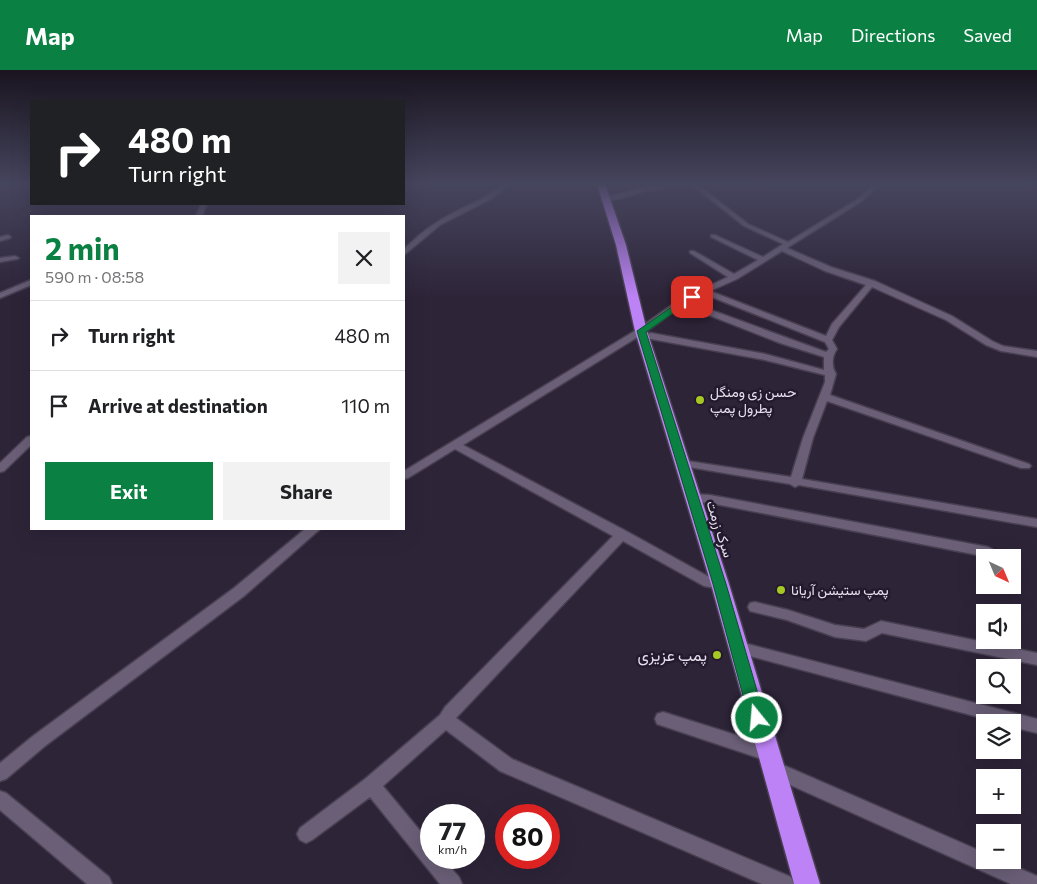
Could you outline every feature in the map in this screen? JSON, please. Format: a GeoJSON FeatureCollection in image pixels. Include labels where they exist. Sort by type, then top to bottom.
{"type":"FeatureCollection","features":[{"type":"Feature","properties":{"kind":"highway","name":"سرک زرمت"},"geometry":{"type":"LineString","coordinates":[[613,222],[621,245],[643,334],[681,463],[720,584],[736,647],[806,884]]}},
{"type":"Feature","properties":{"kind":"street"},"geometry":{"type":"LineString","coordinates":[[405,251],[441,222]]}},
{"type":"Feature","properties":{"kind":"street"},"geometry":{"type":"LineString","coordinates":[[741,222],[828,269],[872,283],[948,318],[989,343],[1001,348],[1037,354]]}},
{"type":"Feature","properties":{"kind":"street"},"geometry":{"type":"LineString","coordinates":[[405,475],[643,334],[682,302],[734,277],[824,222]]}},
{"type":"Feature","properties":{"kind":"street"},"geometry":{"type":"LineString","coordinates":[[713,236],[764,260]]}},
{"type":"Feature","properties":{"kind":"street"},"geometry":{"type":"LineString","coordinates":[[0,240],[8,237]]}},
{"type":"Feature","properties":{"kind":"street"},"geometry":{"type":"LineString","coordinates":[[692,252],[734,277]]}},
{"type":"Feature","properties":{"kind":"street"},"geometry":{"type":"LineString","coordinates":[[0,260],[15,258]]}},
{"type":"Feature","properties":{"kind":"street"},"geometry":{"type":"LineString","coordinates":[[0,296],[30,282]]}},
{"type":"Feature","properties":{"kind":"street"},"geometry":{"type":"LineString","coordinates":[[828,340],[835,326],[872,283]]}},
{"type":"Feature","properties":{"kind":"street"},"geometry":{"type":"LineString","coordinates":[[702,291],[828,340],[833,348],[828,356],[831,374],[824,398],[808,438],[795,483]]}},
{"type":"Feature","properties":{"kind":"street"},"geometry":{"type":"LineString","coordinates":[[682,302],[782,341],[828,356]]}},
{"type":"Feature","properties":{"kind":"street"},"geometry":{"type":"LineString","coordinates":[[643,334],[766,358],[831,374]]}},
{"type":"Feature","properties":{"kind":"street"},"geometry":{"type":"LineString","coordinates":[[824,398],[1025,466]]}},
{"type":"Feature","properties":{"kind":"street"},"geometry":{"type":"LineString","coordinates":[[0,469],[30,440]]}},
{"type":"Feature","properties":{"kind":"street"},"geometry":{"type":"LineString","coordinates":[[455,445],[544,495],[622,534],[709,582],[720,584]]}},
{"type":"Feature","properties":{"kind":"street"},"geometry":{"type":"LineString","coordinates":[[681,463],[795,483],[876,494],[1037,523]]}},
{"type":"Feature","properties":{"kind":"street"},"geometry":{"type":"LineString","coordinates":[[692,498],[710,499],[976,550]]}},
{"type":"Feature","properties":{"kind":"street"},"geometry":{"type":"LineString","coordinates":[[0,772],[239,592],[312,530]]}},
{"type":"Feature","properties":{"kind":"street"},"geometry":{"type":"LineString","coordinates":[[306,834],[371,784],[446,720],[451,712],[622,534]]}},
{"type":"Feature","properties":{"kind":"street"},"geometry":{"type":"LineString","coordinates":[[755,607],[788,615],[835,631],[866,635],[880,627],[1037,659]]}},
{"type":"Feature","properties":{"kind":"street"},"geometry":{"type":"LineString","coordinates":[[736,647],[1037,726]]}},
{"type":"Feature","properties":{"kind":"street"},"geometry":{"type":"LineString","coordinates":[[663,719],[770,761],[1034,884]]}},
{"type":"Feature","properties":{"kind":"street"},"geometry":{"type":"LineString","coordinates":[[446,720],[506,764],[784,884]]}},
{"type":"Feature","properties":{"kind":"street"},"geometry":{"type":"LineString","coordinates":[[371,784],[452,884]]}},
{"type":"Feature","properties":{"kind":"street"},"geometry":{"type":"LineString","coordinates":[[0,799],[102,884]]}},
{"type":"Feature","properties":{"kind":"place","name":"حسن زی ومنگل پطرول پمپ"},"geometry":{"type":"Point","coordinates":[700,400]}},
{"type":"Feature","properties":{"kind":"place","name":"پمپ ستیشن آریانا"},"geometry":{"type":"Point","coordinates":[781,590]}},
{"type":"Feature","properties":{"kind":"place","name":"پمپ عزیزی"},"geometry":{"type":"Point","coordinates":[717,655]}},
{"type":"Feature","properties":{"kind":"route"},"geometry":{"type":"LineString","coordinates":[[692,297],[642,331],[706,546],[720,584],[757,718]]}}]}
